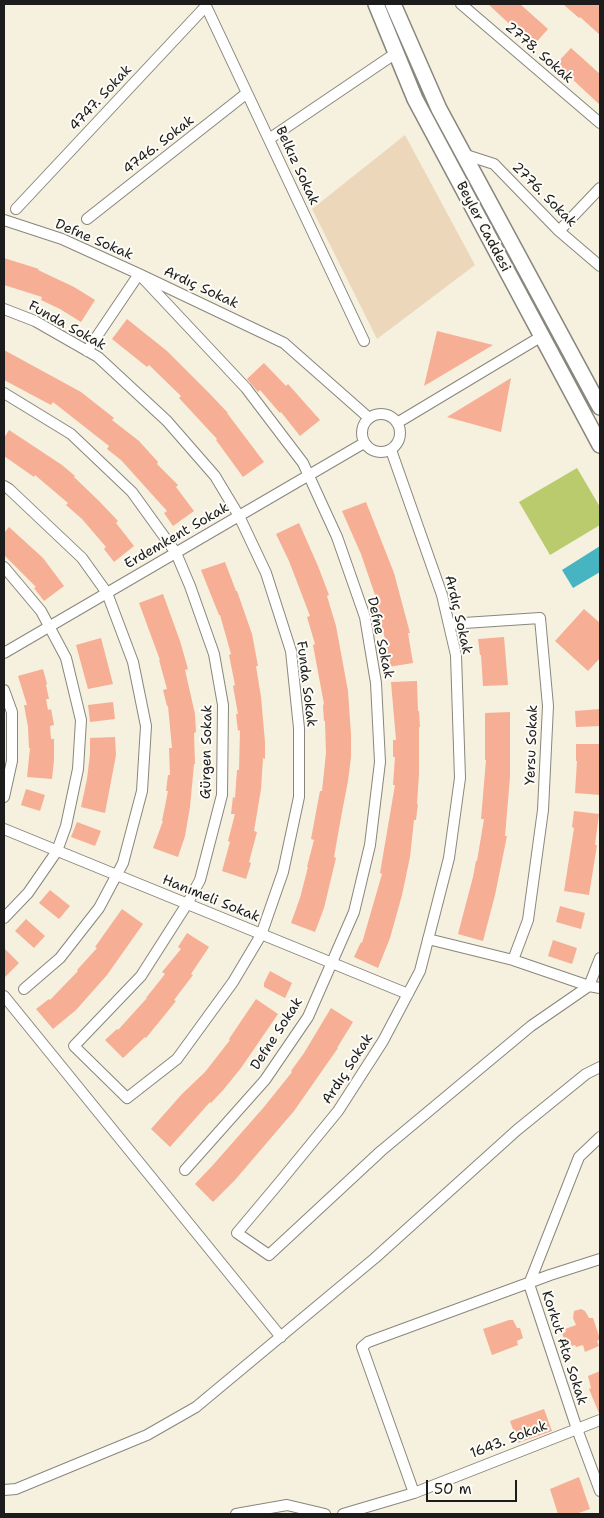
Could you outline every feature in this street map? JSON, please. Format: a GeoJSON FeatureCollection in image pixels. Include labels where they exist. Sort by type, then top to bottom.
{"type":"FeatureCollection","features":[{"type":"Feature","properties":{"kind":"main road","name":"Beyler Caddesi"},"geometry":{"type":"LineString","coordinates":[[376,4],[415,99],[542,336],[596,429],[600,445]]}},
{"type":"Feature","properties":{"kind":"main road","name":"Beyler Caddesi"},"geometry":{"type":"LineString","coordinates":[[393,4],[439,109],[600,407]]}},
{"type":"Feature","properties":{"kind":"main road"},"geometry":{"type":"LineString","coordinates":[[542,336],[556,326]]}},
{"type":"Feature","properties":{"kind":"street","name":"Belkız Sokak"},"geometry":{"type":"LineString","coordinates":[[205,5],[364,341]]}},
{"type":"Feature","properties":{"kind":"street","name":"4747. Sokak"},"geometry":{"type":"LineString","coordinates":[[16,209],[205,5]]}},
{"type":"Feature","properties":{"kind":"street","name":"2778. Sokak"},"geometry":{"type":"LineString","coordinates":[[465,5],[600,123]]}},
{"type":"Feature","properties":{"kind":"street"},"geometry":{"type":"LineString","coordinates":[[269,139],[396,52]]}},
{"type":"Feature","properties":{"kind":"street","name":"4746. Sokak"},"geometry":{"type":"LineString","coordinates":[[87,219],[247,93]]}},
{"type":"Feature","properties":{"kind":"street","name":"2776. Sokak"},"geometry":{"type":"LineString","coordinates":[[463,154],[494,164],[559,231],[600,266]]}},
{"type":"Feature","properties":{"kind":"street"},"geometry":{"type":"LineString","coordinates":[[559,231],[600,188]]}},
{"type":"Feature","properties":{"kind":"street","name":"Defne Sokak"},"geometry":{"type":"LineString","coordinates":[[4,220],[62,239],[139,274],[246,388],[303,463],[337,537],[365,617],[377,693],[380,762],[370,845],[354,912],[308,1017],[265,1080],[185,1170]]}},
{"type":"Feature","properties":{"kind":"street"},"geometry":{"type":"LineString","coordinates":[[87,351],[139,274]]}},
{"type":"Feature","properties":{"kind":"street","name":"Ardıç Sokak"},"geometry":{"type":"LineString","coordinates":[[139,274],[284,343],[369,418]]}},
{"type":"Feature","properties":{"kind":"street","name":"Funda Sokak"},"geometry":{"type":"LineString","coordinates":[[4,309],[35,321],[98,357],[167,421],[215,476],[239,516],[266,573],[291,651],[299,728],[299,797],[283,872],[262,935],[233,982],[176,1059],[127,1098]]}},
{"type":"Feature","properties":{"kind":"street"},"geometry":{"type":"LineString","coordinates":[[397,423],[542,336]]}},
{"type":"Feature","properties":{"kind":"street","name":"Gürgen Sokak"},"geometry":{"type":"LineString","coordinates":[[4,393],[71,434],[132,492],[176,553],[214,654],[223,706],[222,795],[200,880],[187,904],[140,976],[74,1046],[127,1098]]}},
{"type":"Feature","properties":{"kind":"street"},"geometry":{"type":"LineString","coordinates":[[381,414],[392,418],[397,423],[400,434],[396,446],[391,450],[379,453],[368,448],[364,443],[362,427],[369,418],[381,414]]}},
{"type":"Feature","properties":{"kind":"street","name":"Erdemkent Sokak"},"geometry":{"type":"LineString","coordinates":[[4,653],[364,443]]}},
{"type":"Feature","properties":{"kind":"street","name":"Ardıç Sokak"},"geometry":{"type":"LineString","coordinates":[[391,450],[442,595],[456,655],[460,778],[449,858],[420,971],[383,1041],[338,1111],[237,1233],[269,1255],[381,1151],[531,1026],[589,986]]}},
{"type":"Feature","properties":{"kind":"street"},"geometry":{"type":"LineString","coordinates":[[4,486],[82,558],[107,593],[133,662],[146,726],[142,791],[124,863],[99,908],[60,958],[24,989]]}},
{"type":"Feature","properties":{"kind":"street"},"geometry":{"type":"LineString","coordinates":[[4,567],[41,611],[66,658],[81,720],[78,769],[66,826],[57,851],[28,893],[4,918]]}},
{"type":"Feature","properties":{"kind":"street","name":"Yersu Sokak"},"geometry":{"type":"LineString","coordinates":[[449,624],[540,618],[548,706],[543,810],[528,920],[513,960]]}},
{"type":"Feature","properties":{"kind":"street"},"geometry":{"type":"LineString","coordinates":[[4,690],[12,712],[12,761],[4,797]]}},
{"type":"Feature","properties":{"kind":"street","name":"Hanımeli Sokak"},"geometry":{"type":"LineString","coordinates":[[4,829],[408,994]]}},
{"type":"Feature","properties":{"kind":"street"},"geometry":{"type":"LineString","coordinates":[[428,939],[513,960],[600,988]]}},
{"type":"Feature","properties":{"kind":"street"},"geometry":{"type":"LineString","coordinates":[[589,986],[600,958]]}},
{"type":"Feature","properties":{"kind":"street"},"geometry":{"type":"LineString","coordinates":[[4,996],[281,1337]]}},
{"type":"Feature","properties":{"kind":"street"},"geometry":{"type":"LineString","coordinates":[[4,1490],[16,1489],[138,1439],[196,1407],[375,1258],[517,1130],[586,1074],[600,1067]]}},
{"type":"Feature","properties":{"kind":"street","name":"Korkut Ata Sokak"},"geometry":{"type":"LineString","coordinates":[[600,1137],[579,1157],[528,1284],[600,1491]]}},
{"type":"Feature","properties":{"kind":"street"},"geometry":{"type":"LineString","coordinates":[[414,1493],[362,1347],[368,1342],[600,1259]]}},
{"type":"Feature","properties":{"kind":"street","name":"1643. Sokak"},"geometry":{"type":"LineString","coordinates":[[343,1514],[414,1493],[600,1420]]}},
{"type":"Feature","properties":{"kind":"street"},"geometry":{"type":"LineString","coordinates":[[236,1514],[287,1504],[324,1514]]}},
{"type":"Feature","properties":{"kind":"shaded area"},"geometry":{"type":"Polygon","coordinates":[[[405,135],[475,265],[377,339],[312,209],[405,135]]]}},
{"type":"Feature","properties":{"kind":"green space"},"geometry":{"type":"Polygon","coordinates":[[[577,468],[600,507],[600,525],[550,555],[519,502],[577,468]]]}},
{"type":"Feature","properties":{"kind":"water"},"geometry":{"type":"Polygon","coordinates":[[[600,546],[600,572],[573,588],[562,570],[600,546]]]}},
{"type":"Feature","properties":{"kind":"building"},"geometry":{"type":"Polygon","coordinates":[[[488,4],[520,4],[548,29],[533,46],[488,4]]]}},
{"type":"Feature","properties":{"kind":"building"},"geometry":{"type":"Polygon","coordinates":[[[563,4],[600,4],[600,35],[580,17],[563,4]]]}},
{"type":"Feature","properties":{"kind":"building"},"geometry":{"type":"Polygon","coordinates":[[[571,48],[600,74],[600,105],[556,64],[571,48]]]}},
{"type":"Feature","properties":{"kind":"building"},"geometry":{"type":"Polygon","coordinates":[[[4,258],[39,269],[95,300],[81,322],[41,300],[42,297],[4,285],[4,258]]]}},
{"type":"Feature","properties":{"kind":"building"},"geometry":{"type":"Polygon","coordinates":[[[127,319],[167,351],[209,393],[228,413],[264,462],[243,477],[217,439],[179,398],[181,396],[149,365],[147,367],[112,339],[127,319]]]}},
{"type":"Feature","properties":{"kind":"building"},"geometry":{"type":"Polygon","coordinates":[[[437,331],[493,345],[424,386],[437,331]]]}},
{"type":"Feature","properties":{"kind":"building"},"geometry":{"type":"Polygon","coordinates":[[[4,350],[81,392],[114,418],[112,420],[139,441],[158,462],[157,464],[178,485],[176,487],[194,511],[173,526],[164,513],[167,511],[121,460],[107,449],[109,446],[53,402],[51,405],[4,380],[4,350]]]}},
{"type":"Feature","properties":{"kind":"building"},"geometry":{"type":"Polygon","coordinates":[[[264,363],[286,386],[288,384],[320,420],[300,436],[281,412],[260,390],[258,392],[247,379],[264,363]]]}},
{"type":"Feature","properties":{"kind":"building"},"geometry":{"type":"Polygon","coordinates":[[[511,378],[501,432],[447,417],[511,378]]]}},
{"type":"Feature","properties":{"kind":"building"},"geometry":{"type":"Polygon","coordinates":[[[9,430],[62,465],[75,476],[118,521],[116,523],[134,546],[114,562],[104,549],[106,547],[82,519],[66,505],[68,503],[35,475],[34,477],[4,456],[4,438],[9,430]]]}},
{"type":"Feature","properties":{"kind":"building"},"geometry":{"type":"Polygon","coordinates":[[[366,502],[394,573],[410,633],[408,633],[413,663],[388,667],[385,651],[388,651],[375,595],[361,554],[342,511],[366,502]]]}},
{"type":"Feature","properties":{"kind":"building"},"geometry":{"type":"Polygon","coordinates":[[[299,523],[329,595],[327,596],[336,626],[348,691],[351,735],[351,757],[334,857],[336,858],[324,908],[315,932],[291,923],[300,898],[314,840],[311,839],[320,791],[322,791],[326,753],[324,704],[313,645],[315,644],[307,617],[310,616],[289,561],[276,534],[299,523]]]}},
{"type":"Feature","properties":{"kind":"building"},"geometry":{"type":"Polygon","coordinates":[[[9,527],[43,558],[64,586],[44,601],[34,588],[36,587],[4,555],[4,533],[9,527]]]}},
{"type":"Feature","properties":{"kind":"building"},"geometry":{"type":"Polygon","coordinates":[[[225,562],[252,634],[258,666],[256,666],[265,742],[265,759],[263,758],[261,789],[254,831],[257,832],[246,879],[222,871],[235,814],[231,814],[233,797],[235,798],[237,770],[239,770],[240,730],[238,731],[236,714],[238,714],[233,686],[235,685],[229,655],[231,654],[220,615],[201,570],[225,562]]]}},
{"type":"Feature","properties":{"kind":"building"},"geometry":{"type":"Polygon","coordinates":[[[163,594],[188,669],[185,670],[195,714],[195,764],[190,807],[185,836],[178,857],[153,848],[163,821],[168,791],[166,791],[168,775],[170,775],[169,748],[172,748],[168,706],[163,690],[167,689],[160,660],[139,603],[163,594]]]}},
{"type":"Feature","properties":{"kind":"building"},"geometry":{"type":"Polygon","coordinates":[[[584,609],[600,623],[600,658],[588,671],[555,641],[584,609]]]}},
{"type":"Feature","properties":{"kind":"building"},"geometry":{"type":"Polygon","coordinates":[[[504,637],[508,685],[483,686],[478,639],[504,637]]]}},
{"type":"Feature","properties":{"kind":"building"},"geometry":{"type":"Polygon","coordinates":[[[101,638],[113,684],[88,689],[76,645],[101,638]]]}},
{"type":"Feature","properties":{"kind":"building"},"geometry":{"type":"Polygon","coordinates":[[[43,669],[49,699],[46,699],[48,710],[51,709],[54,725],[50,726],[51,739],[54,739],[52,779],[27,777],[30,748],[24,705],[27,705],[18,676],[43,669]]]}},
{"type":"Feature","properties":{"kind":"building"},"geometry":{"type":"Polygon","coordinates":[[[417,681],[420,727],[416,820],[414,820],[410,857],[402,895],[390,938],[378,968],[354,957],[362,943],[382,874],[380,873],[395,785],[393,785],[395,757],[393,757],[393,740],[396,740],[391,682],[417,681]]]}},
{"type":"Feature","properties":{"kind":"building"},"geometry":{"type":"Polygon","coordinates":[[[113,702],[115,719],[90,722],[88,705],[113,702]]]}},
{"type":"Feature","properties":{"kind":"building"},"geometry":{"type":"Polygon","coordinates":[[[600,709],[600,726],[576,727],[575,711],[600,709]]]}},
{"type":"Feature","properties":{"kind":"building"},"geometry":{"type":"Polygon","coordinates":[[[510,712],[510,777],[505,836],[507,836],[483,941],[458,934],[477,861],[484,819],[481,819],[486,760],[485,713],[510,712]]]}},
{"type":"Feature","properties":{"kind":"building"},"geometry":{"type":"Polygon","coordinates":[[[115,737],[116,755],[105,813],[81,807],[87,779],[90,738],[115,737]]]}},
{"type":"Feature","properties":{"kind":"building"},"geometry":{"type":"Polygon","coordinates":[[[576,744],[600,744],[600,795],[575,793],[576,744]]]}},
{"type":"Feature","properties":{"kind":"building"},"geometry":{"type":"Polygon","coordinates":[[[26,789],[45,795],[40,811],[21,805],[26,789]]]}},
{"type":"Feature","properties":{"kind":"building"},"geometry":{"type":"Polygon","coordinates":[[[574,811],[599,814],[595,845],[597,845],[589,895],[564,891],[574,828],[572,827],[574,811]]]}},
{"type":"Feature","properties":{"kind":"building"},"geometry":{"type":"Polygon","coordinates":[[[77,822],[101,831],[95,846],[71,837],[77,822]]]}},
{"type":"Feature","properties":{"kind":"building"},"geometry":{"type":"Polygon","coordinates":[[[50,890],[70,906],[59,919],[39,903],[50,890]]]}},
{"type":"Feature","properties":{"kind":"building"},"geometry":{"type":"Polygon","coordinates":[[[560,906],[585,913],[581,929],[556,922],[560,906]]]}},
{"type":"Feature","properties":{"kind":"building"},"geometry":{"type":"Polygon","coordinates":[[[122,909],[143,924],[107,975],[76,1010],[53,1029],[36,1009],[50,1000],[78,971],[97,948],[95,947],[122,909]]]}},
{"type":"Feature","properties":{"kind":"building"},"geometry":{"type":"Polygon","coordinates":[[[26,919],[45,936],[34,948],[15,931],[26,919]]]}},
{"type":"Feature","properties":{"kind":"building"},"geometry":{"type":"Polygon","coordinates":[[[187,933],[209,947],[191,974],[193,975],[174,1000],[176,1001],[146,1038],[123,1058],[105,1040],[118,1030],[147,998],[165,974],[162,972],[181,949],[178,947],[187,933]]]}},
{"type":"Feature","properties":{"kind":"building"},"geometry":{"type":"Polygon","coordinates":[[[553,940],[577,948],[572,964],[548,956],[553,940]]]}},
{"type":"Feature","properties":{"kind":"building"},"geometry":{"type":"Polygon","coordinates":[[[4,948],[19,963],[4,978],[4,948]]]}},
{"type":"Feature","properties":{"kind":"building"},"geometry":{"type":"Polygon","coordinates":[[[270,971],[292,983],[285,998],[264,987],[270,971]]]}},
{"type":"Feature","properties":{"kind":"building"},"geometry":{"type":"Polygon","coordinates":[[[256,999],[278,1014],[241,1068],[224,1089],[170,1147],[151,1129],[182,1094],[205,1072],[230,1040],[256,999]]]}},
{"type":"Feature","properties":{"kind":"building"},"geometry":{"type":"Polygon","coordinates":[[[331,1008],[353,1022],[338,1048],[294,1111],[235,1180],[213,1202],[195,1184],[264,1107],[292,1072],[331,1008]]]}},
{"type":"Feature","properties":{"kind":"building"},"geometry":{"type":"Polygon","coordinates":[[[581,1309],[585,1311],[589,1318],[593,1318],[600,1339],[597,1341],[599,1346],[585,1352],[583,1345],[576,1347],[575,1345],[572,1346],[570,1342],[566,1344],[562,1333],[566,1332],[565,1329],[576,1325],[573,1318],[574,1311],[581,1309]]]}},
{"type":"Feature","properties":{"kind":"building"},"geometry":{"type":"Polygon","coordinates":[[[513,1320],[517,1328],[520,1328],[523,1338],[517,1341],[518,1345],[492,1355],[483,1329],[513,1320]]]}},
{"type":"Feature","properties":{"kind":"building"},"geometry":{"type":"Polygon","coordinates":[[[600,1371],[599,1413],[589,1389],[591,1388],[588,1376],[600,1371]]]}},
{"type":"Feature","properties":{"kind":"building"},"geometry":{"type":"Polygon","coordinates":[[[544,1409],[552,1431],[518,1443],[510,1421],[544,1409]]]}},
{"type":"Feature","properties":{"kind":"building"},"geometry":{"type":"Polygon","coordinates":[[[579,1477],[590,1509],[576,1514],[558,1514],[550,1489],[579,1477]]]}}]}
